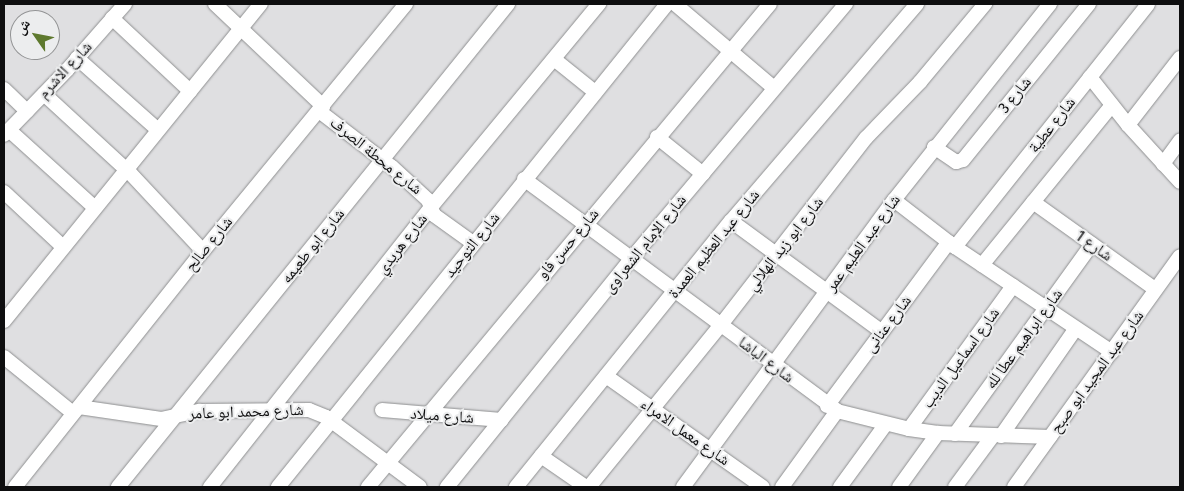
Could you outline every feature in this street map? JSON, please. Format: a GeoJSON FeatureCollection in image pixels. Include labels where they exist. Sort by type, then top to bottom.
{"type":"FeatureCollection","features":[{"type":"Feature","properties":{"kind":"street","name":"شارع الاشرم"},"geometry":{"type":"LineString","coordinates":[[6,133],[125,4]]}},
{"type":"Feature","properties":{"kind":"street","name":"شارع محطة الصرف"},"geometry":{"type":"LineString","coordinates":[[215,4],[321,108],[383,159],[426,198],[434,215],[473,244]]}},
{"type":"Feature","properties":{"kind":"street"},"geometry":{"type":"LineString","coordinates":[[4,321],[261,4]]}},
{"type":"Feature","properties":{"kind":"street","name":"شارع صالح"},"geometry":{"type":"LineString","coordinates":[[15,487],[203,251],[406,4]]}},
{"type":"Feature","properties":{"kind":"street","name":"شارع ابو طعيمه"},"geometry":{"type":"LineString","coordinates":[[118,487],[508,4]]}},
{"type":"Feature","properties":{"kind":"street","name":"شارع هريدي"},"geometry":{"type":"LineString","coordinates":[[210,487],[431,207],[599,4]]}},
{"type":"Feature","properties":{"kind":"street","name":"شارع التوحيد"},"geometry":{"type":"LineString","coordinates":[[278,487],[594,92],[667,4]]}},
{"type":"Feature","properties":{"kind":"street"},"geometry":{"type":"LineString","coordinates":[[676,4],[774,88]]}},
{"type":"Feature","properties":{"kind":"street","name":"شارع الإمام الشعراوى"},"geometry":{"type":"LineString","coordinates":[[447,487],[632,259],[844,4]]}},
{"type":"Feature","properties":{"kind":"street","name":"شارع عبد العظيم العمدة"},"geometry":{"type":"LineString","coordinates":[[516,487],[731,221],[917,4]]}},
{"type":"Feature","properties":{"kind":"street","name":"شارع ابو زيد الهلالي"},"geometry":{"type":"LineString","coordinates":[[588,487],[777,255],[866,138],[920,82],[985,4]]}},
{"type":"Feature","properties":{"kind":"street","name":"شارع عبد العليم عمر"},"geometry":{"type":"LineString","coordinates":[[683,487],[934,147],[1050,4]]}},
{"type":"Feature","properties":{"kind":"street","name":"شارع 3"},"geometry":{"type":"LineString","coordinates":[[934,147],[956,162],[964,160],[1089,4]]}},
{"type":"Feature","properties":{"kind":"street","name":"شارع عطية"},"geometry":{"type":"LineString","coordinates":[[952,244],[1148,4]]}},
{"type":"Feature","properties":{"kind":"street","name":"شارع حسن فاو"},"geometry":{"type":"LineString","coordinates":[[368,487],[766,5]]}},
{"type":"Feature","properties":{"kind":"street"},"geometry":{"type":"LineString","coordinates":[[112,18],[190,91]]}},
{"type":"Feature","properties":{"kind":"street"},"geometry":{"type":"LineString","coordinates":[[77,58],[158,130]]}},
{"type":"Feature","properties":{"kind":"street"},"geometry":{"type":"LineString","coordinates":[[1128,125],[1180,58]]}},
{"type":"Feature","properties":{"kind":"street"},"geometry":{"type":"LineString","coordinates":[[554,59],[594,92]]}},
{"type":"Feature","properties":{"kind":"street"},"geometry":{"type":"LineString","coordinates":[[1090,77],[1128,125],[1180,182]]}},
{"type":"Feature","properties":{"kind":"street"},"geometry":{"type":"LineString","coordinates":[[4,89],[27,111]]}},
{"type":"Feature","properties":{"kind":"street"},"geometry":{"type":"LineString","coordinates":[[44,94],[126,170],[203,251]]}},
{"type":"Feature","properties":{"kind":"street"},"geometry":{"type":"LineString","coordinates":[[982,265],[1112,104]]}},
{"type":"Feature","properties":{"kind":"street"},"geometry":{"type":"LineString","coordinates":[[6,133],[95,208]]}},
{"type":"Feature","properties":{"kind":"street"},"geometry":{"type":"LineString","coordinates":[[657,137],[703,174]]}},
{"type":"Feature","properties":{"kind":"street"},"geometry":{"type":"LineString","coordinates":[[1163,164],[1180,141]]}},
{"type":"Feature","properties":{"kind":"street","name":"شارع الباشا"},"geometry":{"type":"LineString","coordinates":[[524,179],[832,409],[886,424],[938,433],[1050,437]]}},
{"type":"Feature","properties":{"kind":"street"},"geometry":{"type":"LineString","coordinates":[[4,192],[63,247]]}},
{"type":"Feature","properties":{"kind":"street"},"geometry":{"type":"LineString","coordinates":[[894,200],[982,265],[1112,352]]}},
{"type":"Feature","properties":{"kind":"street","name":"شارع 1"},"geometry":{"type":"LineString","coordinates":[[1032,202],[1155,289]]}},
{"type":"Feature","properties":{"kind":"street"},"geometry":{"type":"LineString","coordinates":[[731,221],[882,332]]}},
{"type":"Feature","properties":{"kind":"street","name":"شارع عنانى"},"geometry":{"type":"LineString","coordinates":[[782,487],[882,332],[952,244]]}},
{"type":"Feature","properties":{"kind":"street","name":"شارع ابراهيم عطا لله"},"geometry":{"type":"LineString","coordinates":[[955,434],[1092,244]]}},
{"type":"Feature","properties":{"kind":"street","name":"شارع عبد المجيد ابو صبح"},"geometry":{"type":"LineString","coordinates":[[1014,487],[1180,256]]}},
{"type":"Feature","properties":{"kind":"street","name":"شارع اسماعيل الديب"},"geometry":{"type":"LineString","coordinates":[[909,429],[1013,286]]}},
{"type":"Feature","properties":{"kind":"street"},"geometry":{"type":"LineString","coordinates":[[955,487],[996,436],[1076,328]]}},
{"type":"Feature","properties":{"kind":"street"},"geometry":{"type":"LineString","coordinates":[[4,357],[76,410]]}},
{"type":"Feature","properties":{"kind":"street","name":"شارع معمل الامراء"},"geometry":{"type":"LineString","coordinates":[[606,376],[763,487]]}},
{"type":"Feature","properties":{"kind":"street","name":"شارع محمد ابو عامر"},"geometry":{"type":"LineString","coordinates":[[76,410],[155,419],[200,411],[310,410],[331,421],[420,487]]}},
{"type":"Feature","properties":{"kind":"street","name":"شارع ميلاد"},"geometry":{"type":"LineString","coordinates":[[382,410],[502,420]]}},
{"type":"Feature","properties":{"kind":"street"},"geometry":{"type":"LineString","coordinates":[[840,487],[886,424]]}},
{"type":"Feature","properties":{"kind":"street"},"geometry":{"type":"LineString","coordinates":[[898,487],[938,433]]}},
{"type":"Feature","properties":{"kind":"street"},"geometry":{"type":"LineString","coordinates":[[541,456],[588,487]]}}]}
